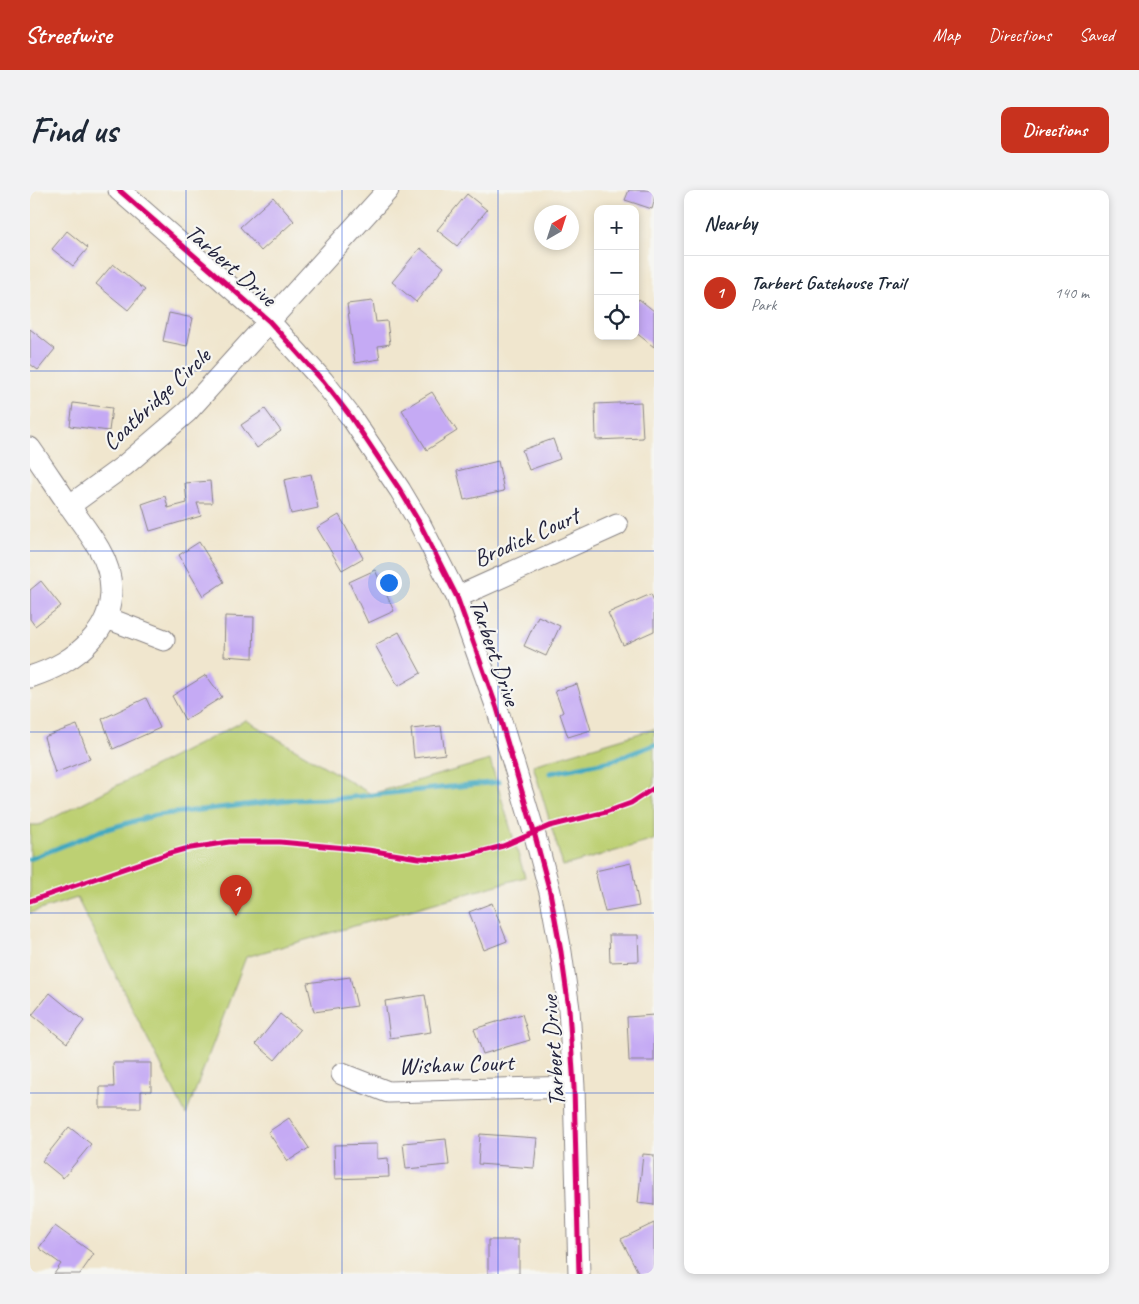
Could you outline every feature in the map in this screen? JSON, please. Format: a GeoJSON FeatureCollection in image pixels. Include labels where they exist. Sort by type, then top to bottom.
{"type":"FeatureCollection","features":[{"type":"Feature","properties":{"kind":"street","name":"Tarbert Drive"},"geometry":{"type":"LineString","coordinates":[[118,190],[269,321],[323,381],[378,457],[419,522],[457,597],[497,708],[534,832],[550,892],[561,952],[569,1009],[574,1087],[579,1274]]}},
{"type":"Feature","properties":{"kind":"street","name":"Coatbridge Circle"},"geometry":{"type":"LineString","coordinates":[[70,506],[124,466],[187,412],[388,190]]}},
{"type":"Feature","properties":{"kind":"street"},"geometry":{"type":"LineString","coordinates":[[30,448],[100,550],[109,573],[111,598],[107,618],[99,632],[59,666],[30,677]]}},
{"type":"Feature","properties":{"kind":"street","name":"Brodick Court"},"geometry":{"type":"LineString","coordinates":[[457,597],[617,525]]}},
{"type":"Feature","properties":{"kind":"street"},"geometry":{"type":"LineString","coordinates":[[107,618],[164,640]]}},
{"type":"Feature","properties":{"kind":"street","name":"Wishaw Court"},"geometry":{"type":"LineString","coordinates":[[342,1074],[388,1092],[574,1087]]}},
{"type":"Feature","properties":{"kind":"green space"},"geometry":{"type":"Polygon","coordinates":[[[246,720],[371,794],[490,760],[525,877],[246,957],[186,1115],[77,898],[30,913],[30,825],[39,825],[246,720]]]}},
{"type":"Feature","properties":{"kind":"green space"},"geometry":{"type":"Polygon","coordinates":[[[654,729],[654,840],[563,866],[533,765],[654,729]]]}},
{"type":"Feature","properties":{"kind":"building"},"geometry":{"type":"Polygon","coordinates":[[[629,190],[654,190],[652,209],[625,200],[629,190]]]}},
{"type":"Feature","properties":{"kind":"building"},"geometry":{"type":"Polygon","coordinates":[[[467,194],[487,210],[457,246],[437,230],[467,194]]]}},
{"type":"Feature","properties":{"kind":"building"},"geometry":{"type":"Polygon","coordinates":[[[273,197],[294,221],[261,251],[240,227],[273,197]]]}},
{"type":"Feature","properties":{"kind":"building"},"geometry":{"type":"Polygon","coordinates":[[[67,231],[88,248],[73,266],[52,249],[67,231]]]}},
{"type":"Feature","properties":{"kind":"building"},"geometry":{"type":"Polygon","coordinates":[[[420,248],[444,267],[416,302],[392,282],[420,248]]]}},
{"type":"Feature","properties":{"kind":"building"},"geometry":{"type":"Polygon","coordinates":[[[113,264],[145,290],[128,310],[96,284],[113,264]]]}},
{"type":"Feature","properties":{"kind":"building"},"geometry":{"type":"Polygon","coordinates":[[[639,299],[654,311],[654,347],[639,335],[639,299]]]}},
{"type":"Feature","properties":{"kind":"building"},"geometry":{"type":"Polygon","coordinates":[[[373,301],[376,322],[387,321],[390,344],[378,346],[380,359],[355,363],[347,304],[373,301]]]}},
{"type":"Feature","properties":{"kind":"building"},"geometry":{"type":"Polygon","coordinates":[[[169,313],[193,318],[187,346],[163,341],[169,313]]]}},
{"type":"Feature","properties":{"kind":"building"},"geometry":{"type":"Polygon","coordinates":[[[30,329],[55,349],[38,370],[30,364],[30,329]]]}},
{"type":"Feature","properties":{"kind":"building"},"geometry":{"type":"Polygon","coordinates":[[[432,392],[457,431],[427,450],[402,410],[432,392]]]}},
{"type":"Feature","properties":{"kind":"building"},"geometry":{"type":"Polygon","coordinates":[[[641,402],[643,438],[596,440],[595,404],[641,402]]]}},
{"type":"Feature","properties":{"kind":"building"},"geometry":{"type":"Polygon","coordinates":[[[73,403],[112,408],[109,431],[70,426],[73,403]]]}},
{"type":"Feature","properties":{"kind":"building"},"geometry":{"type":"Polygon","coordinates":[[[265,409],[281,431],[257,448],[241,425],[265,409]]]}},
{"type":"Feature","properties":{"kind":"building"},"geometry":{"type":"Polygon","coordinates":[[[553,439],[560,459],[529,470],[522,450],[553,439]]]}},
{"type":"Feature","properties":{"kind":"building"},"geometry":{"type":"Polygon","coordinates":[[[498,461],[504,491],[464,500],[457,471],[498,461]]]}},
{"type":"Feature","properties":{"kind":"building"},"geometry":{"type":"Polygon","coordinates":[[[311,474],[318,508],[291,514],[284,480],[311,474]]]}},
{"type":"Feature","properties":{"kind":"building"},"geometry":{"type":"Polygon","coordinates":[[[210,481],[212,503],[197,503],[201,516],[150,531],[142,504],[165,496],[168,508],[187,503],[185,483],[210,481]]]}},
{"type":"Feature","properties":{"kind":"building"},"geometry":{"type":"Polygon","coordinates":[[[339,515],[363,558],[342,570],[317,528],[339,515]]]}},
{"type":"Feature","properties":{"kind":"building"},"geometry":{"type":"Polygon","coordinates":[[[199,542],[224,582],[203,596],[179,555],[199,542]]]}},
{"type":"Feature","properties":{"kind":"building"},"geometry":{"type":"Polygon","coordinates":[[[375,570],[394,611],[368,623],[349,582],[375,570]]]}},
{"type":"Feature","properties":{"kind":"building"},"geometry":{"type":"Polygon","coordinates":[[[41,581],[61,606],[35,626],[30,619],[30,590],[41,581]]]}},
{"type":"Feature","properties":{"kind":"building"},"geometry":{"type":"Polygon","coordinates":[[[651,594],[654,601],[654,631],[623,645],[608,613],[651,594]]]}},
{"type":"Feature","properties":{"kind":"building"},"geometry":{"type":"Polygon","coordinates":[[[225,616],[254,617],[253,658],[224,656],[225,616]]]}},
{"type":"Feature","properties":{"kind":"building"},"geometry":{"type":"Polygon","coordinates":[[[538,616],[560,626],[546,656],[524,646],[538,616]]]}},
{"type":"Feature","properties":{"kind":"building"},"geometry":{"type":"Polygon","coordinates":[[[399,632],[421,673],[398,686],[375,645],[399,632]]]}},
{"type":"Feature","properties":{"kind":"building"},"geometry":{"type":"Polygon","coordinates":[[[206,675],[222,697],[185,720],[172,696],[206,675]]]}},
{"type":"Feature","properties":{"kind":"building"},"geometry":{"type":"Polygon","coordinates":[[[577,684],[591,730],[568,737],[560,714],[563,712],[555,691],[577,684]]]}},
{"type":"Feature","properties":{"kind":"building"},"geometry":{"type":"Polygon","coordinates":[[[146,698],[160,728],[113,749],[102,719],[146,698]]]}},
{"type":"Feature","properties":{"kind":"building"},"geometry":{"type":"Polygon","coordinates":[[[77,725],[90,759],[55,773],[44,737],[77,725]]]}},
{"type":"Feature","properties":{"kind":"building"},"geometry":{"type":"Polygon","coordinates":[[[441,726],[445,754],[414,758],[411,729],[441,726]]]}},
{"type":"Feature","properties":{"kind":"building"},"geometry":{"type":"Polygon","coordinates":[[[631,863],[639,906],[605,912],[595,871],[631,863]]]}},
{"type":"Feature","properties":{"kind":"building"},"geometry":{"type":"Polygon","coordinates":[[[492,903],[507,941],[484,950],[469,912],[492,903]]]}},
{"type":"Feature","properties":{"kind":"building"},"geometry":{"type":"Polygon","coordinates":[[[609,935],[638,935],[639,961],[610,962],[609,935]]]}},
{"type":"Feature","properties":{"kind":"building"},"geometry":{"type":"Polygon","coordinates":[[[350,977],[357,1006],[314,1012],[307,983],[350,977]]]}},
{"type":"Feature","properties":{"kind":"building"},"geometry":{"type":"Polygon","coordinates":[[[50,993],[84,1021],[67,1043],[32,1015],[50,993]]]}},
{"type":"Feature","properties":{"kind":"building"},"geometry":{"type":"Polygon","coordinates":[[[425,995],[431,1032],[390,1038],[385,1001],[425,995]]]}},
{"type":"Feature","properties":{"kind":"building"},"geometry":{"type":"Polygon","coordinates":[[[280,1014],[300,1030],[275,1060],[256,1044],[280,1014]]]}},
{"type":"Feature","properties":{"kind":"building"},"geometry":{"type":"Polygon","coordinates":[[[522,1014],[530,1040],[483,1054],[474,1029],[522,1014]]]}},
{"type":"Feature","properties":{"kind":"building"},"geometry":{"type":"Polygon","coordinates":[[[654,1015],[654,1061],[629,1061],[627,1017],[654,1015]]]}},
{"type":"Feature","properties":{"kind":"building"},"geometry":{"type":"Polygon","coordinates":[[[113,1063],[151,1063],[151,1091],[141,1091],[141,1108],[100,1108],[100,1087],[114,1087],[113,1063]]]}},
{"type":"Feature","properties":{"kind":"building"},"geometry":{"type":"Polygon","coordinates":[[[289,1118],[309,1148],[288,1161],[268,1132],[289,1118]]]}},
{"type":"Feature","properties":{"kind":"building"},"geometry":{"type":"Polygon","coordinates":[[[69,1127],[91,1144],[63,1178],[42,1161],[69,1127]]]}},
{"type":"Feature","properties":{"kind":"building"},"geometry":{"type":"Polygon","coordinates":[[[480,1134],[537,1138],[534,1168],[478,1164],[480,1134]]]}},
{"type":"Feature","properties":{"kind":"building"},"geometry":{"type":"Polygon","coordinates":[[[446,1139],[449,1165],[406,1169],[403,1143],[446,1139]]]}},
{"type":"Feature","properties":{"kind":"building"},"geometry":{"type":"Polygon","coordinates":[[[377,1144],[377,1159],[388,1158],[389,1177],[335,1179],[334,1145],[377,1144]]]}},
{"type":"Feature","properties":{"kind":"building"},"geometry":{"type":"Polygon","coordinates":[[[643,1154],[654,1155],[654,1205],[638,1203],[643,1154]]]}},
{"type":"Feature","properties":{"kind":"building"},"geometry":{"type":"Polygon","coordinates":[[[654,1223],[654,1274],[639,1274],[621,1239],[654,1223]]]}},
{"type":"Feature","properties":{"kind":"building"},"geometry":{"type":"Polygon","coordinates":[[[55,1226],[94,1254],[80,1274],[54,1274],[61,1264],[39,1248],[55,1226]]]}},
{"type":"Feature","properties":{"kind":"building"},"geometry":{"type":"Polygon","coordinates":[[[488,1240],[519,1240],[519,1274],[488,1274],[488,1240]]]}},
{"type":"Feature","properties":{"kind":"waterway"},"geometry":{"type":"LineString","coordinates":[[550,773],[611,761],[654,745]]}},
{"type":"Feature","properties":{"kind":"waterway"},"geometry":{"type":"LineString","coordinates":[[30,859],[100,831],[156,815],[287,800],[333,799],[499,782]]}},
{"type":"Feature","properties":{"kind":"cycle path"},"geometry":{"type":"LineString","coordinates":[[119,190],[269,321],[323,381],[351,417],[400,490],[419,522],[457,597],[497,708],[534,832],[550,892],[561,952],[569,1009],[574,1087],[579,1274]]}},
{"type":"Feature","properties":{"kind":"cycle path"},"geometry":{"type":"LineString","coordinates":[[30,901],[167,854],[229,842],[280,842],[368,850],[418,858],[445,859],[503,846],[550,826],[606,812],[631,803],[654,788]]}},
{"type":"Feature","properties":{"kind":"place","name":"Tarbert Gatehouse Trail"},"geometry":{"type":"Point","coordinates":[236,916]}}]}
